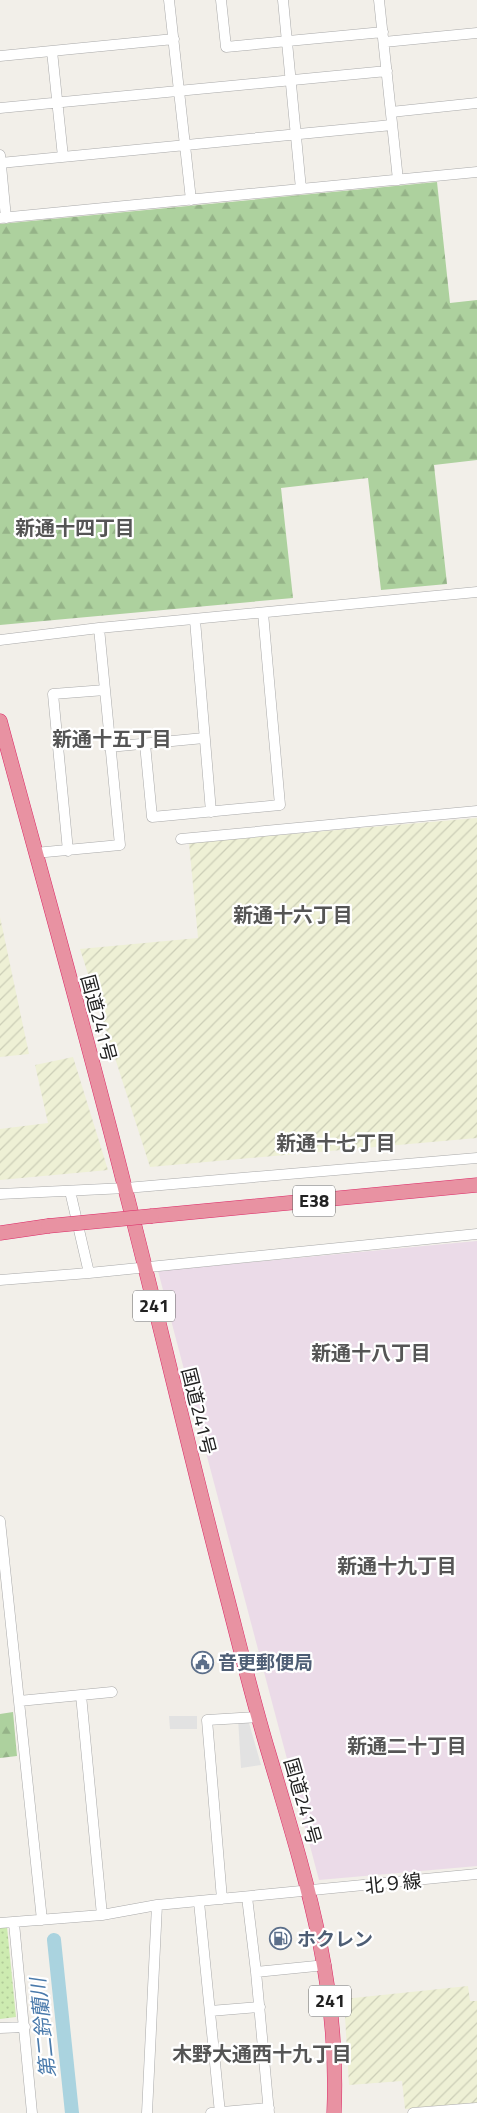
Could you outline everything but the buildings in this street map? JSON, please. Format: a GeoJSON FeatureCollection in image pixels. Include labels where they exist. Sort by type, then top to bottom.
{"type":"FeatureCollection","features":[{"type":"Feature","properties":{"kind":"highway","name":"国道241号"},"geometry":{"type":"LineString","coordinates":[[0,721],[126,1188],[144,1267],[258,1717],[309,1891],[326,1965],[335,2053],[334,2113]]}},
{"type":"Feature","properties":{"kind":"highway","name":"E38"},"geometry":{"type":"LineString","coordinates":[[0,1231],[477,1186]]}},
{"type":"Feature","properties":{"kind":"street"},"geometry":{"type":"LineString","coordinates":[[169,0],[191,200]]}},
{"type":"Feature","properties":{"kind":"street"},"geometry":{"type":"LineString","coordinates":[[221,0],[226,47],[287,41],[477,33]]}},
{"type":"Feature","properties":{"kind":"street"},"geometry":{"type":"LineString","coordinates":[[283,0],[301,189]]}},
{"type":"Feature","properties":{"kind":"street"},"geometry":{"type":"LineString","coordinates":[[379,0],[398,180]]}},
{"type":"Feature","properties":{"kind":"street"},"geometry":{"type":"LineString","coordinates":[[0,56],[174,39]]}},
{"type":"Feature","properties":{"kind":"street"},"geometry":{"type":"LineString","coordinates":[[52,51],[62,157]]}},
{"type":"Feature","properties":{"kind":"street"},"geometry":{"type":"LineString","coordinates":[[0,108],[387,71]]}},
{"type":"Feature","properties":{"kind":"street"},"geometry":{"type":"LineString","coordinates":[[391,112],[477,103]]}},
{"type":"Feature","properties":{"kind":"street"},"geometry":{"type":"LineString","coordinates":[[392,125],[62,157],[0,160],[3,218],[477,172]]}},
{"type":"Feature","properties":{"kind":"street"},"geometry":{"type":"LineString","coordinates":[[0,640],[99,628],[477,592]]}},
{"type":"Feature","properties":{"kind":"street"},"geometry":{"type":"LineString","coordinates":[[145,744],[152,817],[280,805],[263,613]]}},
{"type":"Feature","properties":{"kind":"street"},"geometry":{"type":"LineString","coordinates":[[195,620],[211,812]]}},
{"type":"Feature","properties":{"kind":"street"},"geometry":{"type":"LineString","coordinates":[[35,853],[120,845],[109,747],[99,628]]}},
{"type":"Feature","properties":{"kind":"street"},"geometry":{"type":"LineString","coordinates":[[68,851],[53,694],[105,690]]}},
{"type":"Feature","properties":{"kind":"street"},"geometry":{"type":"LineString","coordinates":[[109,747],[204,738]]}},
{"type":"Feature","properties":{"kind":"street"},"geometry":{"type":"LineString","coordinates":[[181,838],[477,811]]}},
{"type":"Feature","properties":{"kind":"street"},"geometry":{"type":"LineString","coordinates":[[0,1194],[126,1188],[477,1158]]}},
{"type":"Feature","properties":{"kind":"street"},"geometry":{"type":"LineString","coordinates":[[70,1191],[89,1273]]}},
{"type":"Feature","properties":{"kind":"street"},"geometry":{"type":"LineString","coordinates":[[0,1280],[89,1273],[477,1234]]}},
{"type":"Feature","properties":{"kind":"street"},"geometry":{"type":"LineString","coordinates":[[0,1521],[42,1920]]}},
{"type":"Feature","properties":{"kind":"street"},"geometry":{"type":"LineString","coordinates":[[19,1701],[112,1692]]}},
{"type":"Feature","properties":{"kind":"street"},"geometry":{"type":"LineString","coordinates":[[82,1695],[102,1914]]}},
{"type":"Feature","properties":{"kind":"street"},"geometry":{"type":"LineString","coordinates":[[222,1899],[207,1720],[258,1717]]}},
{"type":"Feature","properties":{"kind":"street","name":"北９線"},"geometry":{"type":"LineString","coordinates":[[0,1923],[102,1914],[156,1905],[477,1874]]}},
{"type":"Feature","properties":{"kind":"street"},"geometry":{"type":"LineString","coordinates":[[198,1902],[210,2011],[217,2113],[269,2110],[260,2007],[247,1897]]}},
{"type":"Feature","properties":{"kind":"street"},"geometry":{"type":"LineString","coordinates":[[147,2113],[156,1905]]}},
{"type":"Feature","properties":{"kind":"street"},"geometry":{"type":"LineString","coordinates":[[14,1922],[32,2113]]}},
{"type":"Feature","properties":{"kind":"street"},"geometry":{"type":"LineString","coordinates":[[256,1972],[326,1965]]}},
{"type":"Feature","properties":{"kind":"street"},"geometry":{"type":"LineString","coordinates":[[210,2011],[260,2007]]}},
{"type":"Feature","properties":{"kind":"street"},"geometry":{"type":"LineString","coordinates":[[0,2028],[25,2026]]}},
{"type":"Feature","properties":{"kind":"street"},"geometry":{"type":"LineString","coordinates":[[413,2113],[476,2108],[477,2113]]}},
{"type":"Feature","properties":{"kind":"shaded area"},"geometry":{"type":"Polygon","coordinates":[[[477,1241],[477,1866],[319,1880],[158,1271],[477,1241]]]}},
{"type":"Feature","properties":{"kind":"shaded area"},"geometry":{"type":"Polygon","coordinates":[[[169,1716],[197,1716],[197,1729],[170,1729],[169,1716]]]}},
{"type":"Feature","properties":{"kind":"shaded area"},"geometry":{"type":"Polygon","coordinates":[[[247,1716],[261,1765],[241,1768],[238,1718],[247,1716]]]}},
{"type":"Feature","properties":{"kind":"green space"},"geometry":{"type":"Polygon","coordinates":[[[437,182],[450,303],[477,300],[477,460],[434,465],[447,584],[381,590],[368,478],[281,488],[293,598],[0,625],[0,224],[437,182]]]}},
{"type":"Feature","properties":{"kind":"green space"},"geometry":{"type":"Polygon","coordinates":[[[477,818],[477,1138],[150,1167],[80,949],[198,938],[189,843],[477,818]]]}},
{"type":"Feature","properties":{"kind":"green space"},"geometry":{"type":"Polygon","coordinates":[[[0,917],[29,1054],[0,1057],[0,917]]]}},
{"type":"Feature","properties":{"kind":"green space"},"geometry":{"type":"Polygon","coordinates":[[[73,1057],[108,1170],[0,1180],[0,1129],[48,1123],[35,1065],[73,1057]]]}},
{"type":"Feature","properties":{"kind":"green space"},"geometry":{"type":"Polygon","coordinates":[[[13,1712],[17,1756],[0,1758],[0,1714],[13,1712]]]}},
{"type":"Feature","properties":{"kind":"green space"},"geometry":{"type":"Polygon","coordinates":[[[7,1927],[16,2017],[0,2019],[0,1928],[7,1927]]]}},
{"type":"Feature","properties":{"kind":"green space"},"geometry":{"type":"Polygon","coordinates":[[[468,1986],[470,2001],[477,2001],[477,2103],[405,2109],[402,2081],[349,2085],[344,1999],[468,1986]]]}},
{"type":"Feature","properties":{"kind":"waterway","name":"第二鈴蘭川"},"geometry":{"type":"LineString","coordinates":[[54,1940],[72,2113]]}},
{"type":"Feature","properties":{"kind":"place","name":"音更郵便局"},"geometry":{"type":"Point","coordinates":[202,1662]}},
{"type":"Feature","properties":{"kind":"place","name":"ホクレン"},"geometry":{"type":"Point","coordinates":[281,1939]}},
{"type":"Feature","properties":{"kind":"district","name":"新通十四丁目"},"geometry":{"type":"Point","coordinates":[75,528]}},
{"type":"Feature","properties":{"kind":"district","name":"新通十五丁目"},"geometry":{"type":"Point","coordinates":[112,739]}},
{"type":"Feature","properties":{"kind":"district","name":"新通十六丁目"},"geometry":{"type":"Point","coordinates":[293,915]}},
{"type":"Feature","properties":{"kind":"district","name":"新通十七丁目"},"geometry":{"type":"Point","coordinates":[336,1143]}},
{"type":"Feature","properties":{"kind":"district","name":"新通十八丁目"},"geometry":{"type":"Point","coordinates":[371,1353]}},
{"type":"Feature","properties":{"kind":"district","name":"新通十九丁目"},"geometry":{"type":"Point","coordinates":[397,1566]}},
{"type":"Feature","properties":{"kind":"district","name":"新通二十丁目"},"geometry":{"type":"Point","coordinates":[407,1746]}},
{"type":"Feature","properties":{"kind":"district","name":"木野大通西十九丁目"},"geometry":{"type":"Point","coordinates":[262,2054]}}]}
